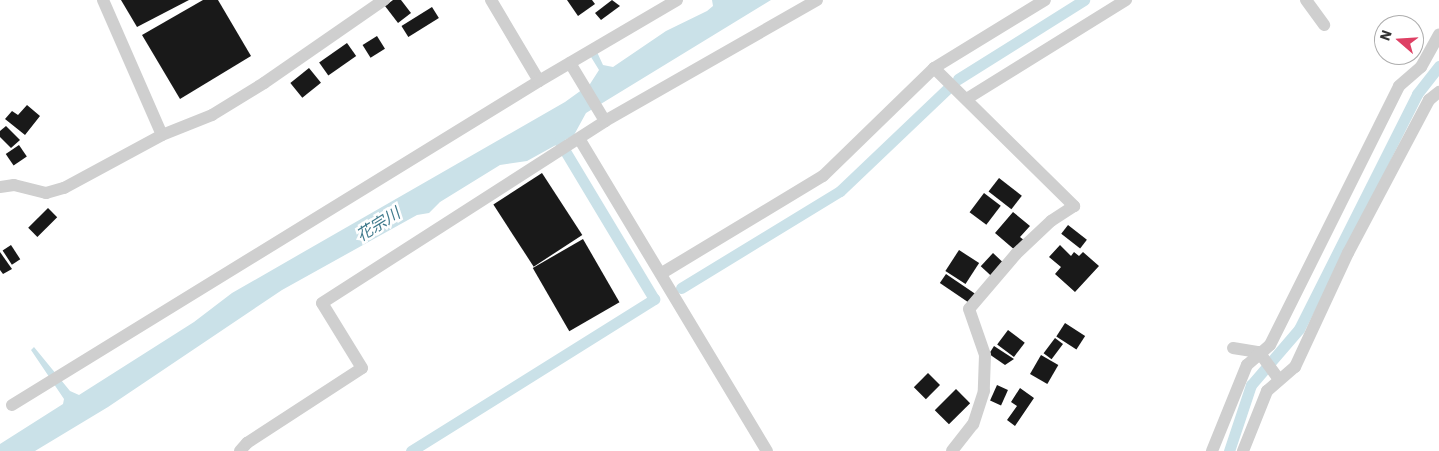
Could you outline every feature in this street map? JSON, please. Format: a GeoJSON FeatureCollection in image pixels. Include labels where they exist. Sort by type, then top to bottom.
{"type":"FeatureCollection","features":[{"type":"Feature","properties":{"kind":"street"},"geometry":{"type":"LineString","coordinates":[[103,0],[162,135]]}},
{"type":"Feature","properties":{"kind":"street"},"geometry":{"type":"LineString","coordinates":[[0,187],[14,185],[46,192],[64,188],[162,135],[212,115],[264,83],[384,0]]}},
{"type":"Feature","properties":{"kind":"street"},"geometry":{"type":"LineString","coordinates":[[491,0],[539,81]]}},
{"type":"Feature","properties":{"kind":"street"},"geometry":{"type":"LineString","coordinates":[[12,405],[539,81],[573,67],[677,0]]}},
{"type":"Feature","properties":{"kind":"street"},"geometry":{"type":"LineString","coordinates":[[240,451],[247,443],[362,368],[322,302],[580,140],[603,117],[817,0]]}},
{"type":"Feature","properties":{"kind":"street"},"geometry":{"type":"LineString","coordinates":[[662,273],[823,176],[934,68],[1045,0]]}},
{"type":"Feature","properties":{"kind":"street"},"geometry":{"type":"LineString","coordinates":[[968,98],[1126,0]]}},
{"type":"Feature","properties":{"kind":"street"},"geometry":{"type":"LineString","coordinates":[[1306,0],[1324,25]]}},
{"type":"Feature","properties":{"kind":"street"},"geometry":{"type":"LineString","coordinates":[[1212,451],[1247,365],[1259,352],[1270,345],[1399,86],[1421,67],[1439,35]]}},
{"type":"Feature","properties":{"kind":"street"},"geometry":{"type":"LineString","coordinates":[[573,67],[603,117]]}},
{"type":"Feature","properties":{"kind":"street"},"geometry":{"type":"LineString","coordinates":[[934,68],[968,98],[1074,206],[1051,221],[1016,254],[969,309],[985,355],[984,391],[973,424],[952,451]]}},
{"type":"Feature","properties":{"kind":"street"},"geometry":{"type":"LineString","coordinates":[[1243,451],[1267,391],[1295,367],[1348,253],[1429,100],[1439,92]]}},
{"type":"Feature","properties":{"kind":"street"},"geometry":{"type":"LineString","coordinates":[[580,140],[662,273],[767,451]]}},
{"type":"Feature","properties":{"kind":"street"},"geometry":{"type":"LineString","coordinates":[[1233,348],[1259,352],[1279,380]]}},
{"type":"Feature","properties":{"kind":"water","name":"花宗川"},"geometry":{"type":"Polygon","coordinates":[[[712,0],[771,0],[586,113],[574,135],[527,161],[500,165],[440,202],[429,213],[417,215],[282,290],[108,407],[35,451],[0,451],[0,444],[63,404],[64,399],[31,350],[34,347],[70,391],[79,395],[194,322],[232,293],[565,102],[590,84],[599,70],[591,57],[597,52],[603,65],[613,67],[666,31],[707,11],[713,6],[712,0]]]}},
{"type":"Feature","properties":{"kind":"building"},"geometry":{"type":"Polygon","coordinates":[[[121,0],[189,0],[137,27],[121,0]]]}},
{"type":"Feature","properties":{"kind":"building"},"geometry":{"type":"Polygon","coordinates":[[[203,0],[218,0],[251,56],[180,99],[142,35],[203,0]]]}},
{"type":"Feature","properties":{"kind":"building"},"geometry":{"type":"Polygon","coordinates":[[[393,0],[401,0],[411,13],[398,23],[385,6],[393,0]]]}},
{"type":"Feature","properties":{"kind":"building"},"geometry":{"type":"Polygon","coordinates":[[[567,0],[592,0],[595,4],[578,16],[567,0]]]}},
{"type":"Feature","properties":{"kind":"building"},"geometry":{"type":"Polygon","coordinates":[[[612,0],[620,6],[601,20],[595,13],[612,0]]]}},
{"type":"Feature","properties":{"kind":"building"},"geometry":{"type":"Polygon","coordinates":[[[432,7],[439,18],[408,37],[401,26],[432,7]]]}},
{"type":"Feature","properties":{"kind":"building"},"geometry":{"type":"Polygon","coordinates":[[[377,36],[385,49],[371,58],[363,45],[377,36]]]}},
{"type":"Feature","properties":{"kind":"building"},"geometry":{"type":"Polygon","coordinates":[[[347,43],[356,56],[328,76],[319,63],[347,43]]]}},
{"type":"Feature","properties":{"kind":"building"},"geometry":{"type":"Polygon","coordinates":[[[309,68],[321,83],[302,98],[290,83],[309,68]]]}},
{"type":"Feature","properties":{"kind":"building"},"geometry":{"type":"Polygon","coordinates":[[[27,105],[40,116],[25,135],[5,119],[12,111],[18,115],[27,105]]]}},
{"type":"Feature","properties":{"kind":"building"},"geometry":{"type":"Polygon","coordinates":[[[6,126],[20,140],[11,148],[0,137],[0,131],[6,126]]]}},
{"type":"Feature","properties":{"kind":"building"},"geometry":{"type":"Polygon","coordinates":[[[19,145],[27,157],[14,166],[6,154],[19,145]]]}},
{"type":"Feature","properties":{"kind":"building"},"geometry":{"type":"Polygon","coordinates":[[[542,173],[582,235],[534,267],[493,205],[542,173]]]}},
{"type":"Feature","properties":{"kind":"building"},"geometry":{"type":"Polygon","coordinates":[[[999,178],[1022,196],[1011,209],[989,191],[999,178]]]}},
{"type":"Feature","properties":{"kind":"building"},"geometry":{"type":"Polygon","coordinates":[[[984,193],[1001,206],[986,225],[970,212],[984,193]]]}},
{"type":"Feature","properties":{"kind":"building"},"geometry":{"type":"Polygon","coordinates":[[[48,208],[57,217],[37,237],[28,228],[48,208]]]}},
{"type":"Feature","properties":{"kind":"building"},"geometry":{"type":"Polygon","coordinates":[[[1013,212],[1030,226],[1020,237],[1025,241],[1016,251],[995,233],[1013,212]]]}},
{"type":"Feature","properties":{"kind":"building"},"geometry":{"type":"Polygon","coordinates":[[[1068,225],[1087,240],[1080,248],[1061,234],[1068,225]]]}},
{"type":"Feature","properties":{"kind":"building"},"geometry":{"type":"Polygon","coordinates":[[[583,239],[620,302],[569,331],[533,268],[583,239]]]}},
{"type":"Feature","properties":{"kind":"building"},"geometry":{"type":"Polygon","coordinates":[[[11,245],[20,259],[12,265],[3,250],[11,245]]]}},
{"type":"Feature","properties":{"kind":"building"},"geometry":{"type":"Polygon","coordinates":[[[1060,245],[1071,256],[1074,252],[1079,256],[1083,252],[1099,266],[1075,292],[1055,274],[1061,267],[1049,257],[1060,245]]]}},
{"type":"Feature","properties":{"kind":"building"},"geometry":{"type":"Polygon","coordinates":[[[959,250],[979,263],[966,284],[945,271],[959,250]]]}},
{"type":"Feature","properties":{"kind":"building"},"geometry":{"type":"Polygon","coordinates":[[[0,252],[12,269],[3,274],[0,270],[0,252]]]}},
{"type":"Feature","properties":{"kind":"building"},"geometry":{"type":"Polygon","coordinates":[[[993,253],[1005,264],[992,277],[981,266],[993,253]]]}},
{"type":"Feature","properties":{"kind":"building"},"geometry":{"type":"Polygon","coordinates":[[[946,274],[976,294],[970,303],[940,283],[946,274]]]}},
{"type":"Feature","properties":{"kind":"building"},"geometry":{"type":"Polygon","coordinates":[[[1065,323],[1085,336],[1076,349],[1056,336],[1065,323]]]}},
{"type":"Feature","properties":{"kind":"building"},"geometry":{"type":"Polygon","coordinates":[[[1008,330],[1025,343],[1014,357],[997,344],[1008,330]]]}},
{"type":"Feature","properties":{"kind":"building"},"geometry":{"type":"Polygon","coordinates":[[[1055,338],[1063,344],[1052,359],[1044,353],[1055,338]]]}},
{"type":"Feature","properties":{"kind":"building"},"geometry":{"type":"Polygon","coordinates":[[[994,346],[1014,359],[1005,365],[989,354],[994,346]]]}},
{"type":"Feature","properties":{"kind":"building"},"geometry":{"type":"Polygon","coordinates":[[[1041,355],[1058,365],[1047,384],[1030,374],[1041,355]]]}},
{"type":"Feature","properties":{"kind":"building"},"geometry":{"type":"Polygon","coordinates":[[[928,373],[940,385],[926,399],[914,387],[928,373]]]}},
{"type":"Feature","properties":{"kind":"building"},"geometry":{"type":"Polygon","coordinates":[[[997,385],[1008,390],[1001,405],[990,401],[997,385]]]}},
{"type":"Feature","properties":{"kind":"building"},"geometry":{"type":"Polygon","coordinates":[[[1020,388],[1034,398],[1015,426],[1007,420],[1017,406],[1011,402],[1020,388]]]}},
{"type":"Feature","properties":{"kind":"building"},"geometry":{"type":"Polygon","coordinates":[[[956,389],[970,403],[949,424],[935,410],[956,389]]]}},
{"type":"Feature","properties":{"kind":"waterway"},"geometry":{"type":"LineString","coordinates":[[958,79],[1084,0]]}},
{"type":"Feature","properties":{"kind":"waterway"},"geometry":{"type":"LineString","coordinates":[[1229,451],[1251,385],[1299,329],[1417,94],[1439,66]]}},
{"type":"Feature","properties":{"kind":"waterway"},"geometry":{"type":"LineString","coordinates":[[681,288],[840,191],[948,88]]}},
{"type":"Feature","properties":{"kind":"waterway"},"geometry":{"type":"LineString","coordinates":[[411,451],[654,299],[559,141]]}}]}
